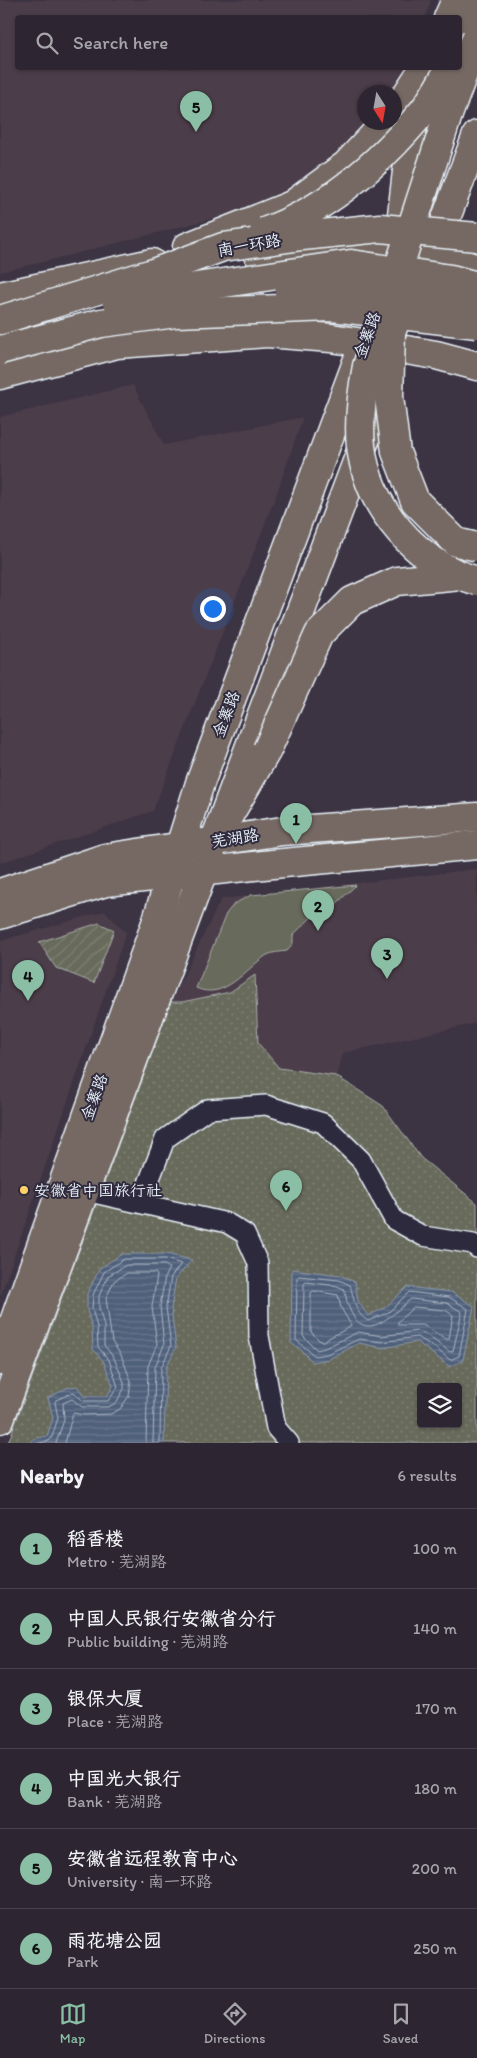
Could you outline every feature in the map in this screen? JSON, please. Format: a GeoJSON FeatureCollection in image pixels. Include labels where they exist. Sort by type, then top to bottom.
{"type":"FeatureCollection","features":[{"type":"Feature","properties":{"kind":"main road"},"geometry":{"type":"LineString","coordinates":[[449,15],[456,0]]}},
{"type":"Feature","properties":{"kind":"main road"},"geometry":{"type":"LineString","coordinates":[[462,23],[470,0]]}},
{"type":"Feature","properties":{"kind":"main road"},"geometry":{"type":"LineString","coordinates":[[462,44],[477,8]]}},
{"type":"Feature","properties":{"kind":"main road"},"geometry":{"type":"LineString","coordinates":[[477,36],[448,115],[367,366],[360,408],[361,446],[367,476],[380,504],[404,536],[429,559],[458,576],[477,581]]}},
{"type":"Feature","properties":{"kind":"main road"},"geometry":{"type":"LineString","coordinates":[[402,102],[423,70]]}},
{"type":"Feature","properties":{"kind":"main road","name":"金寨路"},"geometry":{"type":"LineString","coordinates":[[0,1361],[156,923],[203,773],[399,246],[407,171],[444,70]]}},
{"type":"Feature","properties":{"kind":"main road"},"geometry":{"type":"LineString","coordinates":[[222,247],[273,229],[297,218],[321,204],[363,174],[391,148],[425,108],[449,70]]}},
{"type":"Feature","properties":{"kind":"main road"},"geometry":{"type":"LineString","coordinates":[[477,89],[391,334],[389,398],[396,452],[416,501],[456,542],[477,547]]}},
{"type":"Feature","properties":{"kind":"main road"},"geometry":{"type":"LineString","coordinates":[[147,263],[292,204],[346,165],[379,130]]}},
{"type":"Feature","properties":{"kind":"main road","name":"金寨路"},"geometry":{"type":"LineString","coordinates":[[0,1419],[214,841],[381,398],[395,348],[434,253],[477,135]]}},
{"type":"Feature","properties":{"kind":"main road","name":"南一环路"},"geometry":{"type":"LineString","coordinates":[[13,316],[153,273],[222,247],[380,228],[477,238]]}},
{"type":"Feature","properties":{"kind":"main road"},"geometry":{"type":"LineString","coordinates":[[0,296],[147,263],[224,255],[399,246],[434,253],[477,270]]}},
{"type":"Feature","properties":{"kind":"main road"},"geometry":{"type":"LineString","coordinates":[[13,316],[351,264],[452,279],[477,286]]}},
{"type":"Feature","properties":{"kind":"main road"},"geometry":{"type":"LineString","coordinates":[[0,350],[101,323],[176,313],[355,283],[442,297],[477,307]]}},
{"type":"Feature","properties":{"kind":"main road"},"geometry":{"type":"LineString","coordinates":[[176,313],[332,307],[477,324]]}},
{"type":"Feature","properties":{"kind":"main road"},"geometry":{"type":"LineString","coordinates":[[0,375],[117,344],[267,333],[332,338],[364,343],[436,355],[477,366]]}},
{"type":"Feature","properties":{"kind":"main road"},"geometry":{"type":"LineString","coordinates":[[214,841],[267,750],[319,634],[352,601],[397,580],[477,574]]}},
{"type":"Feature","properties":{"kind":"main road","name":"芜湖路"},"geometry":{"type":"LineString","coordinates":[[0,893],[105,858],[282,831],[477,817]]}},
{"type":"Feature","properties":{"kind":"main road","name":"芜湖路"},"geometry":{"type":"LineString","coordinates":[[0,915],[106,882],[203,871],[477,846]]}},
{"type":"Feature","properties":{"kind":"street"},"geometry":{"type":"LineString","coordinates":[[141,1202],[165,1139],[208,1109],[266,1105],[323,1123],[361,1160],[394,1220],[423,1236],[473,1244],[477,1248]]}},
{"type":"Feature","properties":{"kind":"street"},"geometry":{"type":"LineString","coordinates":[[85,1191],[141,1202],[227,1223],[246,1234],[258,1263],[259,1336],[276,1428],[289,1443]]}},
{"type":"Feature","properties":{"kind":"shaded area"},"geometry":{"type":"Polygon","coordinates":[[[0,0],[431,0],[426,15],[15,15],[15,70],[407,70],[400,85],[357,85],[357,130],[368,130],[360,141],[274,203],[0,272],[0,0]]]}},
{"type":"Feature","properties":{"kind":"shaded area"},"geometry":{"type":"Polygon","coordinates":[[[133,385],[164,445],[303,417],[277,493],[153,811],[0,863],[0,417],[133,385]]]}},
{"type":"Feature","properties":{"kind":"shaded area"},"geometry":{"type":"Polygon","coordinates":[[[477,869],[477,1023],[343,1053],[336,1076],[383,1106],[421,1158],[477,1203],[477,1443],[200,1443],[279,1068],[258,1043],[258,1017],[230,992],[182,1002],[171,1002],[221,899],[477,869]]]}},
{"type":"Feature","properties":{"kind":"shaded area"},"geometry":{"type":"Polygon","coordinates":[[[105,911],[126,933],[0,1297],[0,941],[105,911]]]}},
{"type":"Feature","properties":{"kind":"green space"},"geometry":{"type":"Polygon","coordinates":[[[356,885],[334,906],[319,910],[293,935],[293,943],[287,951],[267,955],[225,987],[206,991],[196,988],[226,914],[234,904],[251,895],[356,885]]]}},
{"type":"Feature","properties":{"kind":"green space"},"geometry":{"type":"Polygon","coordinates":[[[99,923],[114,930],[94,983],[56,968],[39,942],[99,923]]]}},
{"type":"Feature","properties":{"kind":"green space"},"geometry":{"type":"Polygon","coordinates":[[[255,975],[258,1043],[279,1068],[336,1076],[383,1106],[421,1158],[477,1203],[477,1443],[8,1443],[171,1002],[182,1002],[230,992],[255,975]]]}},
{"type":"Feature","properties":{"kind":"water"},"geometry":{"type":"Polygon","coordinates":[[[122,1254],[166,1254],[192,1260],[176,1278],[171,1308],[176,1347],[166,1368],[164,1443],[31,1443],[33,1439],[47,1436],[53,1418],[48,1398],[67,1388],[77,1386],[84,1396],[107,1396],[113,1386],[104,1362],[93,1349],[92,1328],[87,1310],[87,1294],[100,1268],[122,1254]]]}},
{"type":"Feature","properties":{"kind":"water"},"geometry":{"type":"Polygon","coordinates":[[[292,1269],[340,1275],[355,1282],[358,1301],[368,1316],[386,1307],[407,1287],[451,1292],[474,1306],[463,1360],[450,1367],[417,1342],[382,1348],[359,1343],[329,1359],[313,1362],[291,1343],[292,1269]]]}},
{"type":"Feature","properties":{"kind":"place","name":"安徽省远程教育中心"},"geometry":{"type":"Point","coordinates":[196,132]}},
{"type":"Feature","properties":{"kind":"place","name":"稻香楼"},"geometry":{"type":"Point","coordinates":[296,844]}},
{"type":"Feature","properties":{"kind":"place","name":"中国人民银行安徽省分行"},"geometry":{"type":"Point","coordinates":[318,931]}},
{"type":"Feature","properties":{"kind":"place","name":"银保大厦"},"geometry":{"type":"Point","coordinates":[387,979]}},
{"type":"Feature","properties":{"kind":"place","name":"中国光大银行"},"geometry":{"type":"Point","coordinates":[28,1001]}},
{"type":"Feature","properties":{"kind":"place","name":"安徽省中国旅行社"},"geometry":{"type":"Point","coordinates":[24,1190]}},
{"type":"Feature","properties":{"kind":"place","name":"雨花塘公园"},"geometry":{"type":"Point","coordinates":[286,1211]}}]}
